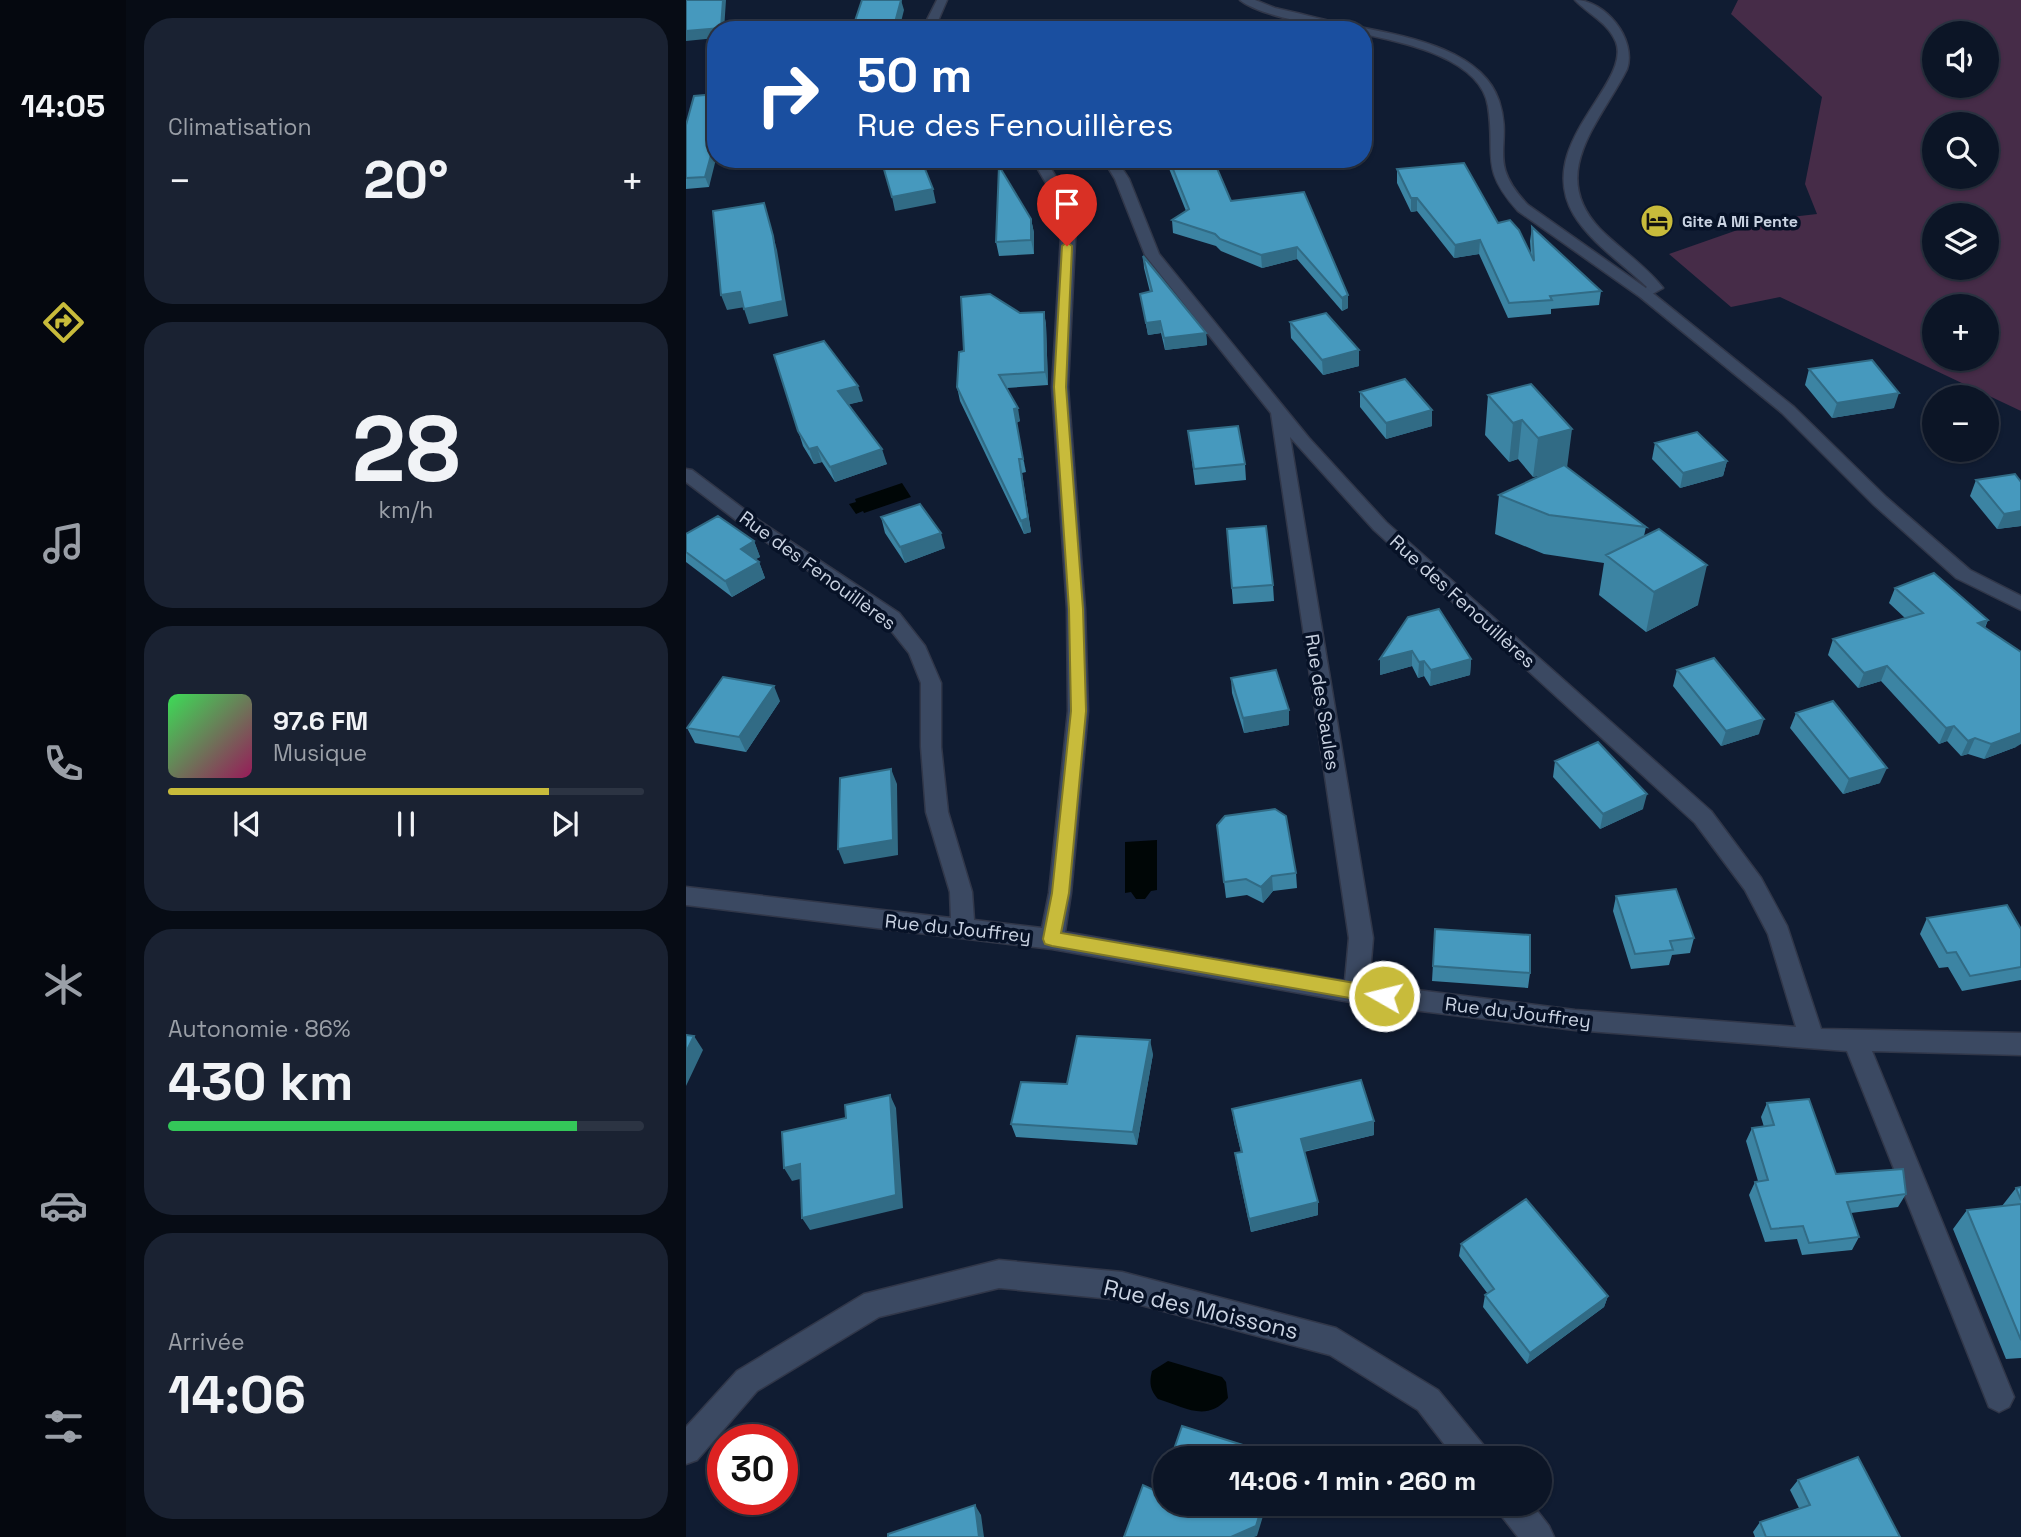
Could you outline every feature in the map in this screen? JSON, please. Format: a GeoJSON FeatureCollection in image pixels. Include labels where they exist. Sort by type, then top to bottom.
{"type":"FeatureCollection","features":[{"type":"Feature","properties":{"kind":"street"},"geometry":{"type":"LineString","coordinates":[[932,21],[942,0]]}},
{"type":"Feature","properties":{"kind":"street"},"geometry":{"type":"LineString","coordinates":[[1245,0],[1272,10],[1319,21]]}},
{"type":"Feature","properties":{"kind":"street"},"geometry":{"type":"LineString","coordinates":[[1580,0],[1601,16],[1617,34],[1624,50],[1623,67],[1588,121],[1571,166],[1570,184],[1580,214],[1656,288],[1645,294]]}},
{"type":"Feature","properties":{"kind":"street"},"geometry":{"type":"LineString","coordinates":[[1372,33],[1432,48],[1476,74],[1494,101],[1495,170],[1506,192],[1523,208],[1645,294],[1788,410],[1880,501],[1963,574],[2021,604]]}},
{"type":"Feature","properties":{"kind":"street"},"geometry":{"type":"LineString","coordinates":[[1044,168],[1060,195],[1069,220],[1060,387],[1076,609],[1078,698],[1060,893],[1052,939]]}},
{"type":"Feature","properties":{"kind":"street","name":"Rue des Fenouillères"},"geometry":{"type":"LineString","coordinates":[[1115,168],[1122,179],[1152,255],[1277,411],[1380,526],[1703,817],[1753,884],[1779,933],[1812,1039]]}},
{"type":"Feature","properties":{"kind":"street","name":"Rue des Saules"},"geometry":{"type":"LineString","coordinates":[[1277,411],[1361,938],[1356,993]]}},
{"type":"Feature","properties":{"kind":"street","name":"Rue des Fenouillères"},"geometry":{"type":"LineString","coordinates":[[686,474],[755,526],[892,618],[918,651],[931,683],[931,747],[937,812],[961,892],[963,930]]}},
{"type":"Feature","properties":{"kind":"street","name":"Rue du Jouffrey"},"geometry":{"type":"LineString","coordinates":[[686,896],[1052,939],[1356,993],[1575,1020],[1812,1039],[2021,1044]]}},
{"type":"Feature","properties":{"kind":"street"},"geometry":{"type":"LineString","coordinates":[[1854,1040],[1999,1397]]}},
{"type":"Feature","properties":{"kind":"street","name":"Rue des Moissons"},"geometry":{"type":"LineString","coordinates":[[686,1449],[747,1381],[874,1304],[999,1274],[1122,1286],[1336,1342],[1428,1400],[1464,1446]]}},
{"type":"Feature","properties":{"kind":"street"},"geometry":{"type":"LineString","coordinates":[[1521,1516],[1538,1537]]}},
{"type":"Feature","properties":{"kind":"shaded area"},"geometry":{"type":"Polygon","coordinates":[[[1738,0],[2021,0],[2021,411],[1999,401],[1999,385],[1966,385],[1936,371],[1999,371],[1999,294],[1922,294],[1922,364],[1780,297],[1731,307],[1669,254],[1766,220],[1817,214],[1805,184],[1822,97],[1731,14],[1738,0]]]}},
{"type":"Feature","properties":{"kind":"shaded area"},"geometry":{"type":"Polygon","coordinates":[[[902,483],[911,497],[856,514],[849,504],[856,502],[855,499],[902,483]]]}},
{"type":"Feature","properties":{"kind":"shaded area"},"geometry":{"type":"Polygon","coordinates":[[[1157,840],[1157,890],[1151,891],[1145,899],[1136,899],[1131,892],[1125,893],[1125,842],[1157,840]]]}},
{"type":"Feature","properties":{"kind":"shaded area"},"geometry":{"type":"Polygon","coordinates":[[[1168,1361],[1222,1377],[1226,1382],[1228,1398],[1220,1406],[1203,1411],[1186,1409],[1158,1399],[1151,1386],[1152,1371],[1168,1361]]]}},
{"type":"Feature","properties":{"kind":"building"},"geometry":{"type":"Polygon","coordinates":[[[686,0],[723,0],[722,21],[707,21],[707,29],[686,31],[686,0]]]}},
{"type":"Feature","properties":{"kind":"building"},"geometry":{"type":"Polygon","coordinates":[[[862,0],[901,0],[895,21],[855,21],[862,0]]]}},
{"type":"Feature","properties":{"kind":"building"},"geometry":{"type":"Polygon","coordinates":[[[707,95],[707,168],[705,177],[686,178],[686,125],[694,96],[707,95]]]}},
{"type":"Feature","properties":{"kind":"building"},"geometry":{"type":"Polygon","coordinates":[[[1464,163],[1498,223],[1510,220],[1519,230],[1534,261],[1532,227],[1601,291],[1550,296],[1552,300],[1509,303],[1480,240],[1455,245],[1417,198],[1411,198],[1397,169],[1464,163]]]}},
{"type":"Feature","properties":{"kind":"building"},"geometry":{"type":"Polygon","coordinates":[[[884,168],[925,168],[933,189],[892,197],[884,168]]]}},
{"type":"Feature","properties":{"kind":"building"},"geometry":{"type":"Polygon","coordinates":[[[1000,168],[1031,219],[1031,240],[996,242],[1000,168]]]}},
{"type":"Feature","properties":{"kind":"building"},"geometry":{"type":"Polygon","coordinates":[[[1173,168],[1217,168],[1231,201],[1304,192],[1348,295],[1342,298],[1297,247],[1261,255],[1220,239],[1215,234],[1172,220],[1189,209],[1173,168]]]}},
{"type":"Feature","properties":{"kind":"building"},"geometry":{"type":"Polygon","coordinates":[[[764,203],[773,236],[783,301],[744,309],[740,292],[721,295],[713,211],[764,203]]]}},
{"type":"Feature","properties":{"kind":"building"},"geometry":{"type":"Polygon","coordinates":[[[1143,256],[1206,333],[1164,338],[1160,321],[1146,323],[1140,294],[1152,291],[1143,256]]]}},
{"type":"Feature","properties":{"kind":"building"},"geometry":{"type":"Polygon","coordinates":[[[990,294],[1020,313],[1044,312],[1045,372],[999,375],[1018,408],[1014,409],[1023,459],[1019,459],[1028,518],[1021,521],[957,387],[959,352],[964,351],[961,297],[990,294]]]}},
{"type":"Feature","properties":{"kind":"building"},"geometry":{"type":"Polygon","coordinates":[[[1326,313],[1359,350],[1322,360],[1290,322],[1326,313]]]}},
{"type":"Feature","properties":{"kind":"building"},"geometry":{"type":"Polygon","coordinates":[[[824,341],[858,386],[838,391],[882,449],[830,467],[817,447],[809,449],[798,431],[774,355],[824,341]]]}},
{"type":"Feature","properties":{"kind":"building"},"geometry":{"type":"Polygon","coordinates":[[[1872,360],[1899,393],[1837,403],[1809,369],[1872,360]]]}},
{"type":"Feature","properties":{"kind":"building"},"geometry":{"type":"Polygon","coordinates":[[[1405,379],[1432,410],[1386,423],[1360,392],[1405,379]]]}},
{"type":"Feature","properties":{"kind":"building"},"geometry":{"type":"Polygon","coordinates":[[[1531,384],[1572,429],[1538,438],[1522,420],[1513,423],[1488,395],[1531,384]]]}},
{"type":"Feature","properties":{"kind":"building"},"geometry":{"type":"Polygon","coordinates":[[[1238,426],[1245,464],[1194,469],[1188,431],[1238,426]]]}},
{"type":"Feature","properties":{"kind":"building"},"geometry":{"type":"Polygon","coordinates":[[[1697,432],[1727,461],[1683,473],[1655,443],[1697,432]]]}},
{"type":"Feature","properties":{"kind":"building"},"geometry":{"type":"Polygon","coordinates":[[[1564,465],[1646,527],[1549,515],[1499,495],[1564,465]]]}},
{"type":"Feature","properties":{"kind":"building"},"geometry":{"type":"Polygon","coordinates":[[[2015,474],[2021,482],[2021,511],[2004,514],[1976,480],[2015,474]]]}},
{"type":"Feature","properties":{"kind":"building"},"geometry":{"type":"Polygon","coordinates":[[[920,504],[941,533],[900,547],[881,517],[920,504]]]}},
{"type":"Feature","properties":{"kind":"building"},"geometry":{"type":"Polygon","coordinates":[[[718,516],[754,541],[741,549],[759,562],[725,581],[686,552],[686,534],[718,516]]]}},
{"type":"Feature","properties":{"kind":"building"},"geometry":{"type":"Polygon","coordinates":[[[1266,526],[1273,585],[1232,588],[1227,529],[1266,526]]]}},
{"type":"Feature","properties":{"kind":"building"},"geometry":{"type":"Polygon","coordinates":[[[1659,529],[1707,565],[1654,592],[1606,555],[1659,529]]]}},
{"type":"Feature","properties":{"kind":"building"},"geometry":{"type":"Polygon","coordinates":[[[1934,573],[1988,620],[1978,623],[2021,652],[2021,733],[1991,744],[1975,738],[1968,741],[1954,726],[1946,728],[1887,666],[1864,673],[1833,639],[1923,613],[1895,588],[1934,573]]]}},
{"type":"Feature","properties":{"kind":"building"},"geometry":{"type":"Polygon","coordinates":[[[1439,609],[1471,659],[1431,670],[1424,661],[1419,662],[1412,651],[1380,659],[1408,617],[1439,609]]]}},
{"type":"Feature","properties":{"kind":"building"},"geometry":{"type":"Polygon","coordinates":[[[1714,658],[1764,719],[1726,731],[1677,670],[1714,658]]]}},
{"type":"Feature","properties":{"kind":"building"},"geometry":{"type":"Polygon","coordinates":[[[1276,670],[1289,710],[1243,718],[1231,678],[1276,670]]]}},
{"type":"Feature","properties":{"kind":"building"},"geometry":{"type":"Polygon","coordinates":[[[723,677],[774,686],[739,737],[687,728],[723,677]]]}},
{"type":"Feature","properties":{"kind":"building"},"geometry":{"type":"Polygon","coordinates":[[[1833,701],[1887,768],[1849,779],[1796,713],[1833,701]]]}},
{"type":"Feature","properties":{"kind":"building"},"geometry":{"type":"Polygon","coordinates":[[[1598,742],[1647,794],[1603,814],[1555,761],[1598,742]]]}},
{"type":"Feature","properties":{"kind":"building"},"geometry":{"type":"Polygon","coordinates":[[[891,769],[893,840],[838,849],[840,778],[891,769]]]}},
{"type":"Feature","properties":{"kind":"building"},"geometry":{"type":"Polygon","coordinates":[[[1275,809],[1286,816],[1296,873],[1272,876],[1261,887],[1246,879],[1224,882],[1217,825],[1225,816],[1275,809]]]}},
{"type":"Feature","properties":{"kind":"building"},"geometry":{"type":"Polygon","coordinates":[[[1676,889],[1694,938],[1670,941],[1673,950],[1635,954],[1616,896],[1676,889]]]}},
{"type":"Feature","properties":{"kind":"building"},"geometry":{"type":"Polygon","coordinates":[[[2007,905],[2021,929],[2021,967],[1970,976],[1956,952],[1947,953],[1927,918],[2007,905]]]}},
{"type":"Feature","properties":{"kind":"building"},"geometry":{"type":"Polygon","coordinates":[[[1435,929],[1530,935],[1530,973],[1433,966],[1435,929]]]}},
{"type":"Feature","properties":{"kind":"building"},"geometry":{"type":"Polygon","coordinates":[[[686,1035],[694,1036],[686,1052],[686,1035]]]}},
{"type":"Feature","properties":{"kind":"building"},"geometry":{"type":"Polygon","coordinates":[[[1077,1036],[1150,1040],[1133,1132],[1011,1124],[1021,1082],[1067,1084],[1077,1036]]]}},
{"type":"Feature","properties":{"kind":"building"},"geometry":{"type":"Polygon","coordinates":[[[1361,1080],[1374,1121],[1301,1139],[1318,1202],[1249,1219],[1235,1153],[1242,1152],[1232,1109],[1361,1080]]]}},
{"type":"Feature","properties":{"kind":"building"},"geometry":{"type":"Polygon","coordinates":[[[890,1095],[896,1195],[802,1218],[800,1164],[784,1168],[782,1132],[846,1118],[845,1105],[890,1095]]]}},
{"type":"Feature","properties":{"kind":"building"},"geometry":{"type":"Polygon","coordinates":[[[1809,1099],[1836,1174],[1903,1169],[1906,1194],[1847,1202],[1859,1237],[1809,1243],[1803,1226],[1771,1229],[1755,1182],[1768,1180],[1752,1128],[1774,1125],[1767,1103],[1809,1099]]]}},
{"type":"Feature","properties":{"kind":"building"},"geometry":{"type":"Polygon","coordinates":[[[2021,1187],[2021,1200],[2016,1188],[2021,1187]]]}},
{"type":"Feature","properties":{"kind":"building"},"geometry":{"type":"Polygon","coordinates":[[[1526,1199],[1608,1296],[1530,1353],[1485,1295],[1494,1289],[1461,1244],[1526,1199]]]}},
{"type":"Feature","properties":{"kind":"building"},"geometry":{"type":"Polygon","coordinates":[[[2021,1204],[2021,1340],[1967,1210],[2021,1204]]]}},
{"type":"Feature","properties":{"kind":"building"},"geometry":{"type":"Polygon","coordinates":[[[1182,1426],[1246,1446],[1175,1446],[1182,1426]]]}},
{"type":"Feature","properties":{"kind":"building"},"geometry":{"type":"Polygon","coordinates":[[[1858,1457],[1900,1537],[1766,1537],[1760,1522],[1810,1505],[1798,1480],[1858,1457]]]}},
{"type":"Feature","properties":{"kind":"building"},"geometry":{"type":"Polygon","coordinates":[[[1143,1485],[1153,1490],[1153,1516],[1259,1516],[1256,1526],[1231,1537],[1124,1537],[1143,1485]]]}},
{"type":"Feature","properties":{"kind":"building"},"geometry":{"type":"Polygon","coordinates":[[[975,1505],[979,1537],[888,1537],[888,1534],[975,1505]]]}},
{"type":"Feature","properties":{"kind":"place","name":"Gite A Mi Pente"},"geometry":{"type":"Point","coordinates":[1657,221]}},
{"type":"Feature","properties":{"kind":"route"},"geometry":{"type":"LineString","coordinates":[[1067,246],[1060,387],[1076,609],[1078,711],[1060,893],[1052,939],[1384,996]]}}]}
